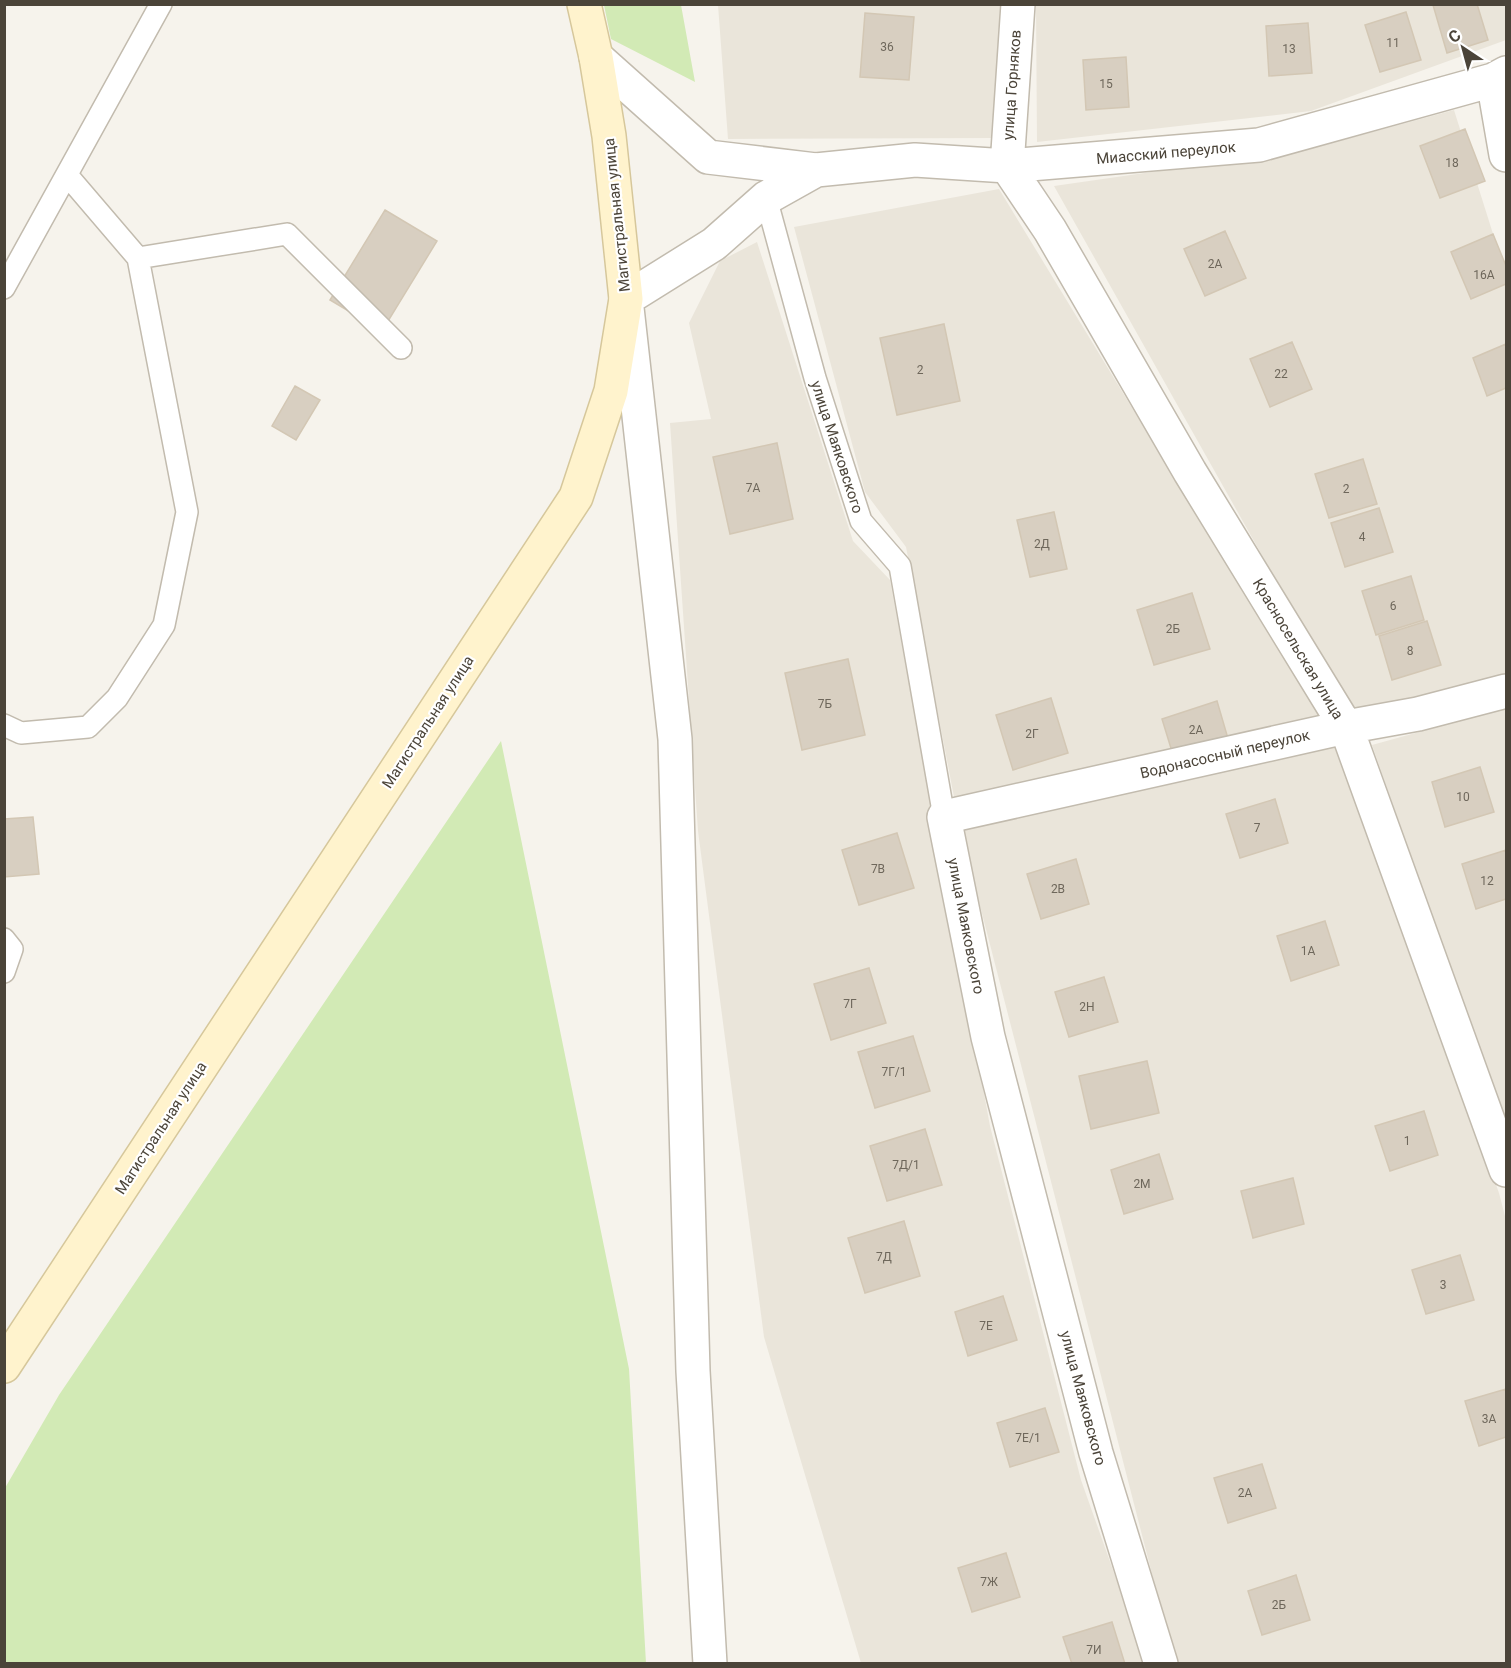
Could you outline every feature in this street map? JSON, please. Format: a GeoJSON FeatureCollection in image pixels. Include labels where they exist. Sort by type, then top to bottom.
{"type":"FeatureCollection","features":[{"type":"Feature","properties":{"kind":"street","name":"Магистральная улица"},"geometry":{"type":"LineString","coordinates":[[4,1366],[576,497],[611,391],[626,299],[609,136],[596,57],[584,4]]}},
{"type":"Feature","properties":{"kind":"street","name":"улица Горняков"},"geometry":{"type":"LineString","coordinates":[[1007,166],[1018,4]]}},
{"type":"Feature","properties":{"kind":"street","name":"Миасский переулок"},"geometry":{"type":"LineString","coordinates":[[596,57],[708,156],[816,170],[915,160],[1007,166],[1259,146],[1500,77]]}},
{"type":"Feature","properties":{"kind":"street"},"geometry":{"type":"LineString","coordinates":[[1500,77],[1506,155]]}},
{"type":"Feature","properties":{"kind":"street","name":"Красносельская улица"},"geometry":{"type":"LineString","coordinates":[[1007,166],[1050,230],[1190,472],[1346,727],[1506,1170]]}},
{"type":"Feature","properties":{"kind":"street","name":"Миасский переулок"},"geometry":{"type":"LineString","coordinates":[[626,299],[714,244],[766,198],[816,170]]}},
{"type":"Feature","properties":{"kind":"street"},"geometry":{"type":"LineString","coordinates":[[626,299],[675,739],[692,1359],[710,1664]]}},
{"type":"Feature","properties":{"kind":"street","name":"Водонасосный переулок"},"geometry":{"type":"LineString","coordinates":[[944,817],[1346,727],[1418,714],[1506,691]]}},
{"type":"Feature","properties":{"kind":"street","name":"улица Маяковского"},"geometry":{"type":"LineString","coordinates":[[944,817],[988,1037],[1096,1453],[1161,1664]]}},
{"type":"Feature","properties":{"kind":"lane"},"geometry":{"type":"LineString","coordinates":[[4,288],[161,4]]}},
{"type":"Feature","properties":{"kind":"lane"},"geometry":{"type":"LineString","coordinates":[[4,725],[21,733],[88,727],[117,698],[164,625],[187,512],[138,258],[67,175]]}},
{"type":"Feature","properties":{"kind":"lane","name":"улица Маяковского"},"geometry":{"type":"LineString","coordinates":[[766,198],[815,378],[861,521],[900,566],[944,817]]}},
{"type":"Feature","properties":{"kind":"lane"},"geometry":{"type":"LineString","coordinates":[[138,258],[287,234],[401,348]]}},
{"type":"Feature","properties":{"kind":"lane"},"geometry":{"type":"LineString","coordinates":[[4,939],[12,949],[4,972]]}},
{"type":"Feature","properties":{"kind":"shaded area"},"geometry":{"type":"Polygon","coordinates":[[[718,5],[1000,5],[994,138],[728,139],[718,5]]]}},
{"type":"Feature","properties":{"kind":"shaded area"},"geometry":{"type":"Polygon","coordinates":[[[1036,5],[1506,5],[1506,40],[1311,111],[1037,142],[1036,5]]]}},
{"type":"Feature","properties":{"kind":"shaded area"},"geometry":{"type":"Polygon","coordinates":[[[1454,110],[1506,275],[1506,675],[1352,715],[1054,186],[1306,150],[1454,110]]]}},
{"type":"Feature","properties":{"kind":"shaded area"},"geometry":{"type":"Polygon","coordinates":[[[999,189],[1337,745],[1499,1193],[1506,1220],[1506,1663],[1179,1663],[1168,1636],[960,828],[906,547],[865,492],[794,227],[999,189]]]}},
{"type":"Feature","properties":{"kind":"shaded area"},"geometry":{"type":"Polygon","coordinates":[[[757,242],[853,541],[890,580],[990,1126],[1081,1480],[1146,1663],[861,1663],[764,1337],[698,831],[670,423],[711,419],[689,323],[720,261],[757,242]]]}},
{"type":"Feature","properties":{"kind":"shaded area"},"geometry":{"type":"Polygon","coordinates":[[[1506,708],[1506,1128],[1372,745],[1506,708]]]}},
{"type":"Feature","properties":{"kind":"green space"},"geometry":{"type":"Polygon","coordinates":[[[604,5],[681,5],[695,82],[611,39],[604,5]]]}},
{"type":"Feature","properties":{"kind":"green space"},"geometry":{"type":"Polygon","coordinates":[[[501,741],[629,1369],[646,1663],[5,1663],[5,1488],[59,1395],[501,741]]]}},
{"type":"Feature","properties":{"kind":"building"},"geometry":{"type":"Polygon","coordinates":[[[1477,4],[1488,40],[1447,53],[1433,5],[1477,4]]]}},
{"type":"Feature","properties":{"kind":"building"},"geometry":{"type":"Polygon","coordinates":[[[1406,12],[1421,60],[1380,72],[1365,25],[1406,12]]]}},
{"type":"Feature","properties":{"kind":"building"},"geometry":{"type":"Polygon","coordinates":[[[865,13],[914,17],[909,80],[860,77],[865,13]]]}},
{"type":"Feature","properties":{"kind":"building"},"geometry":{"type":"Polygon","coordinates":[[[1308,23],[1312,73],[1269,76],[1266,26],[1308,23]]]}},
{"type":"Feature","properties":{"kind":"building"},"geometry":{"type":"Polygon","coordinates":[[[1126,57],[1129,107],[1086,110],[1083,60],[1126,57]]]}},
{"type":"Feature","properties":{"kind":"building"},"geometry":{"type":"Polygon","coordinates":[[[1465,129],[1485,181],[1440,198],[1420,146],[1465,129]]]}},
{"type":"Feature","properties":{"kind":"building"},"geometry":{"type":"Polygon","coordinates":[[[385,210],[437,241],[382,331],[330,300],[385,210]]]}},
{"type":"Feature","properties":{"kind":"building"},"geometry":{"type":"Polygon","coordinates":[[[1225,231],[1246,278],[1205,296],[1184,249],[1225,231]]]}},
{"type":"Feature","properties":{"kind":"building"},"geometry":{"type":"Polygon","coordinates":[[[1493,234],[1506,266],[1506,284],[1471,299],[1451,252],[1493,234]]]}},
{"type":"Feature","properties":{"kind":"building"},"geometry":{"type":"Polygon","coordinates":[[[944,324],[960,401],[897,415],[880,338],[944,324]]]}},
{"type":"Feature","properties":{"kind":"building"},"geometry":{"type":"Polygon","coordinates":[[[1292,342],[1312,389],[1270,407],[1250,359],[1292,342]]]}},
{"type":"Feature","properties":{"kind":"building"},"geometry":{"type":"Polygon","coordinates":[[[1506,344],[1506,388],[1487,396],[1473,358],[1506,344]]]}},
{"type":"Feature","properties":{"kind":"building"},"geometry":{"type":"Polygon","coordinates":[[[295,386],[320,400],[296,440],[272,426],[295,386]]]}},
{"type":"Feature","properties":{"kind":"building"},"geometry":{"type":"Polygon","coordinates":[[[777,443],[793,519],[730,534],[713,457],[777,443]]]}},
{"type":"Feature","properties":{"kind":"building"},"geometry":{"type":"Polygon","coordinates":[[[1363,459],[1377,504],[1329,518],[1315,474],[1363,459]]]}},
{"type":"Feature","properties":{"kind":"building"},"geometry":{"type":"Polygon","coordinates":[[[1379,508],[1393,552],[1345,567],[1331,523],[1379,508]]]}},
{"type":"Feature","properties":{"kind":"building"},"geometry":{"type":"Polygon","coordinates":[[[1054,512],[1067,569],[1030,577],[1017,520],[1054,512]]]}},
{"type":"Feature","properties":{"kind":"building"},"geometry":{"type":"Polygon","coordinates":[[[1411,576],[1424,620],[1376,635],[1362,591],[1411,576]]]}},
{"type":"Feature","properties":{"kind":"building"},"geometry":{"type":"Polygon","coordinates":[[[1192,593],[1210,649],[1154,665],[1137,610],[1192,593]]]}},
{"type":"Feature","properties":{"kind":"building"},"geometry":{"type":"Polygon","coordinates":[[[1427,621],[1441,665],[1392,680],[1379,636],[1427,621]]]}},
{"type":"Feature","properties":{"kind":"building"},"geometry":{"type":"Polygon","coordinates":[[[848,659],[865,735],[802,750],[785,673],[848,659]]]}},
{"type":"Feature","properties":{"kind":"building"},"geometry":{"type":"Polygon","coordinates":[[[1051,698],[1068,753],[1013,770],[996,715],[1051,698]]]}},
{"type":"Feature","properties":{"kind":"building"},"geometry":{"type":"Polygon","coordinates":[[[1217,701],[1229,742],[1174,758],[1162,719],[1217,701]]]}},
{"type":"Feature","properties":{"kind":"building"},"geometry":{"type":"Polygon","coordinates":[[[1480,767],[1494,812],[1445,827],[1432,782],[1480,767]]]}},
{"type":"Feature","properties":{"kind":"building"},"geometry":{"type":"Polygon","coordinates":[[[1275,799],[1288,843],[1240,858],[1226,814],[1275,799]]]}},
{"type":"Feature","properties":{"kind":"building"},"geometry":{"type":"Polygon","coordinates":[[[33,817],[39,874],[4,877],[4,819],[33,817]]]}},
{"type":"Feature","properties":{"kind":"building"},"geometry":{"type":"Polygon","coordinates":[[[897,833],[914,888],[859,905],[842,850],[897,833]]]}},
{"type":"Feature","properties":{"kind":"building"},"geometry":{"type":"Polygon","coordinates":[[[1506,850],[1506,899],[1476,909],[1462,864],[1506,850]]]}},
{"type":"Feature","properties":{"kind":"building"},"geometry":{"type":"Polygon","coordinates":[[[1076,859],[1089,904],[1041,919],[1027,874],[1076,859]]]}},
{"type":"Feature","properties":{"kind":"building"},"geometry":{"type":"Polygon","coordinates":[[[1325,921],[1339,965],[1291,981],[1277,936],[1325,921]]]}},
{"type":"Feature","properties":{"kind":"building"},"geometry":{"type":"Polygon","coordinates":[[[869,968],[886,1023],[831,1040],[814,984],[869,968]]]}},
{"type":"Feature","properties":{"kind":"building"},"geometry":{"type":"Polygon","coordinates":[[[1104,977],[1118,1022],[1069,1037],[1055,992],[1104,977]]]}},
{"type":"Feature","properties":{"kind":"building"},"geometry":{"type":"Polygon","coordinates":[[[913,1036],[930,1091],[875,1108],[858,1052],[913,1036]]]}},
{"type":"Feature","properties":{"kind":"building"},"geometry":{"type":"Polygon","coordinates":[[[1147,1061],[1159,1113],[1091,1129],[1079,1076],[1147,1061]]]}},
{"type":"Feature","properties":{"kind":"building"},"geometry":{"type":"Polygon","coordinates":[[[1424,1111],[1438,1155],[1390,1171],[1375,1126],[1424,1111]]]}},
{"type":"Feature","properties":{"kind":"building"},"geometry":{"type":"Polygon","coordinates":[[[925,1129],[942,1185],[887,1201],[870,1146],[925,1129]]]}},
{"type":"Feature","properties":{"kind":"building"},"geometry":{"type":"Polygon","coordinates":[[[1159,1154],[1173,1199],[1124,1214],[1111,1170],[1159,1154]]]}},
{"type":"Feature","properties":{"kind":"building"},"geometry":{"type":"Polygon","coordinates":[[[1293,1178],[1304,1224],[1253,1238],[1241,1191],[1293,1178]]]}},
{"type":"Feature","properties":{"kind":"building"},"geometry":{"type":"Polygon","coordinates":[[[904,1221],[920,1276],[865,1293],[848,1238],[904,1221]]]}},
{"type":"Feature","properties":{"kind":"building"},"geometry":{"type":"Polygon","coordinates":[[[1460,1255],[1474,1300],[1426,1314],[1412,1270],[1460,1255]]]}},
{"type":"Feature","properties":{"kind":"building"},"geometry":{"type":"Polygon","coordinates":[[[1003,1296],[1017,1340],[968,1356],[955,1312],[1003,1296]]]}},
{"type":"Feature","properties":{"kind":"building"},"geometry":{"type":"Polygon","coordinates":[[[1506,1389],[1506,1437],[1479,1446],[1465,1401],[1506,1389]]]}},
{"type":"Feature","properties":{"kind":"building"},"geometry":{"type":"Polygon","coordinates":[[[1045,1408],[1059,1452],[1010,1467],[997,1423],[1045,1408]]]}},
{"type":"Feature","properties":{"kind":"building"},"geometry":{"type":"Polygon","coordinates":[[[1262,1464],[1276,1508],[1228,1523],[1214,1478],[1262,1464]]]}},
{"type":"Feature","properties":{"kind":"building"},"geometry":{"type":"Polygon","coordinates":[[[1006,1553],[1020,1597],[972,1612],[958,1568],[1006,1553]]]}},
{"type":"Feature","properties":{"kind":"building"},"geometry":{"type":"Polygon","coordinates":[[[1296,1575],[1310,1620],[1262,1635],[1248,1591],[1296,1575]]]}},
{"type":"Feature","properties":{"kind":"building"},"geometry":{"type":"Polygon","coordinates":[[[1112,1622],[1125,1664],[1072,1664],[1063,1637],[1112,1622]]]}}]}
